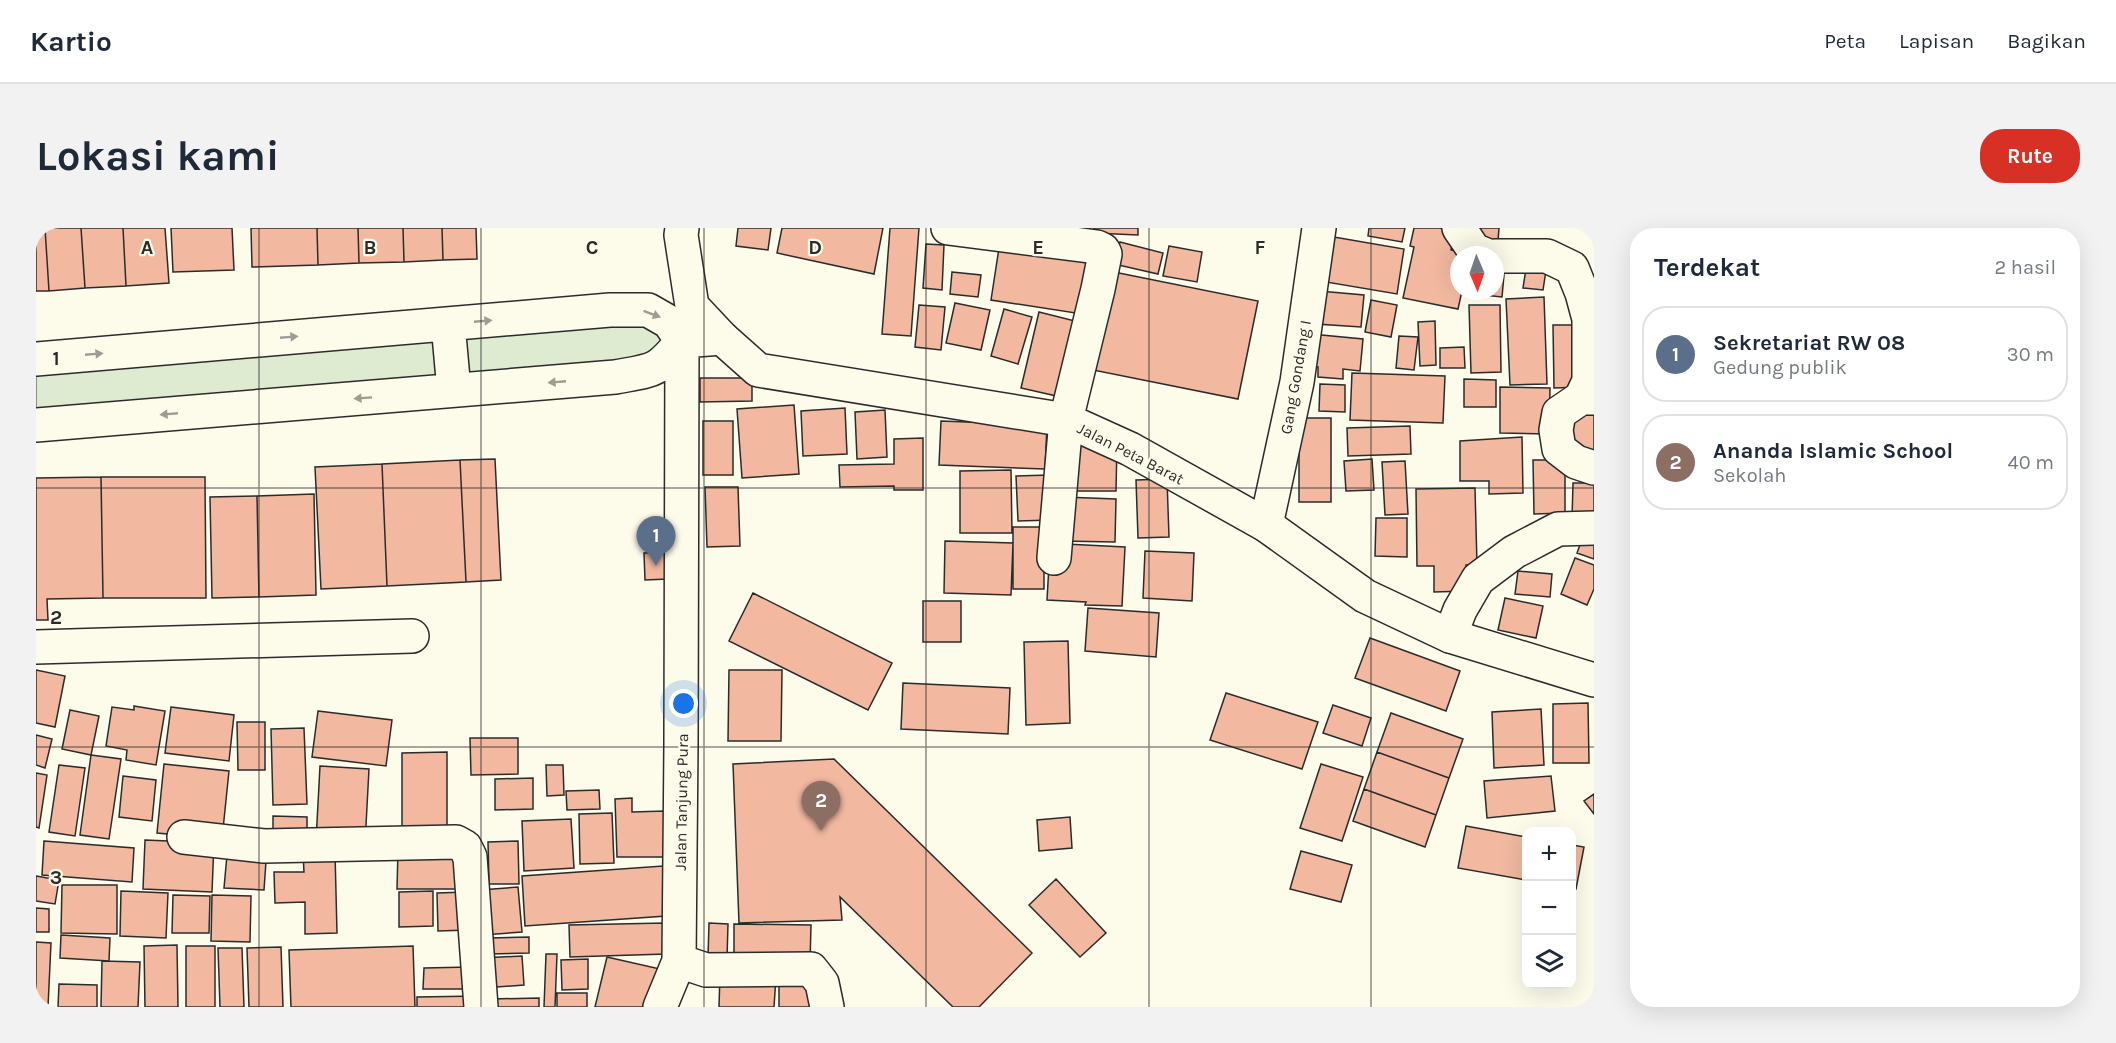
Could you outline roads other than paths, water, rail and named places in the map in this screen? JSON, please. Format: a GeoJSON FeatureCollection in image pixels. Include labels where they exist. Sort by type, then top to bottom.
{"type":"FeatureCollection","features":[{"type":"Feature","properties":{"kind":"street","name":"Jalan Peta Barat"},"geometry":{"type":"LineString","coordinates":[[682,228],[681,235],[692,306],[722,338],[758,370],[1066,420],[1130,449],[1266,525],[1365,596],[1450,636],[1594,680]]}},
{"type":"Feature","properties":{"kind":"street"},"geometry":{"type":"LineString","coordinates":[[948,228],[1097,247],[1103,250],[1105,259],[1066,420],[1054,558]]}},
{"type":"Feature","properties":{"kind":"street","name":"Gang Gondang I"},"geometry":{"type":"LineString","coordinates":[[1266,525],[1296,382],[1319,228]]}},
{"type":"Feature","properties":{"kind":"street"},"geometry":{"type":"LineString","coordinates":[[1459,228],[1471,246]]}},
{"type":"Feature","properties":{"kind":"street"},"geometry":{"type":"LineString","coordinates":[[1504,256],[1547,256],[1572,268],[1582,293],[1588,318],[1588,398],[1559,413],[1556,430],[1559,449],[1576,462],[1594,468]]}},
{"type":"Feature","properties":{"kind":"street"},"geometry":{"type":"LineString","coordinates":[[36,359],[610,310],[648,310],[669,322],[682,341]]}},
{"type":"Feature","properties":{"kind":"street"},"geometry":{"type":"LineString","coordinates":[[448,324],[454,390]]}},
{"type":"Feature","properties":{"kind":"street"},"geometry":{"type":"LineString","coordinates":[[36,424],[615,377],[653,370],[667,360],[682,341],[722,338]]}},
{"type":"Feature","properties":{"kind":"street","name":"Jalan Tanjung Pura"},"geometry":{"type":"LineString","coordinates":[[660,1007],[679,961],[682,341]]}},
{"type":"Feature","properties":{"kind":"street"},"geometry":{"type":"LineString","coordinates":[[1450,636],[1460,610],[1478,579],[1514,552],[1558,529],[1594,528]]}},
{"type":"Feature","properties":{"kind":"street"},"geometry":{"type":"LineString","coordinates":[[36,647],[412,636]]}},
{"type":"Feature","properties":{"kind":"street"},"geometry":{"type":"LineString","coordinates":[[184,837],[264,846],[456,842],[465,847],[470,857],[481,1007]]}},
{"type":"Feature","properties":{"kind":"street"},"geometry":{"type":"LineString","coordinates":[[679,961],[706,970],[811,969],[822,983],[827,1007]]}},
{"type":"Feature","properties":{"kind":"place","name":"Sekretariat RW 08"},"geometry":{"type":"Point","coordinates":[656,566]}},
{"type":"Feature","properties":{"kind":"place","name":"Ananda Islamic School"},"geometry":{"type":"Point","coordinates":[821,831]}}]}
